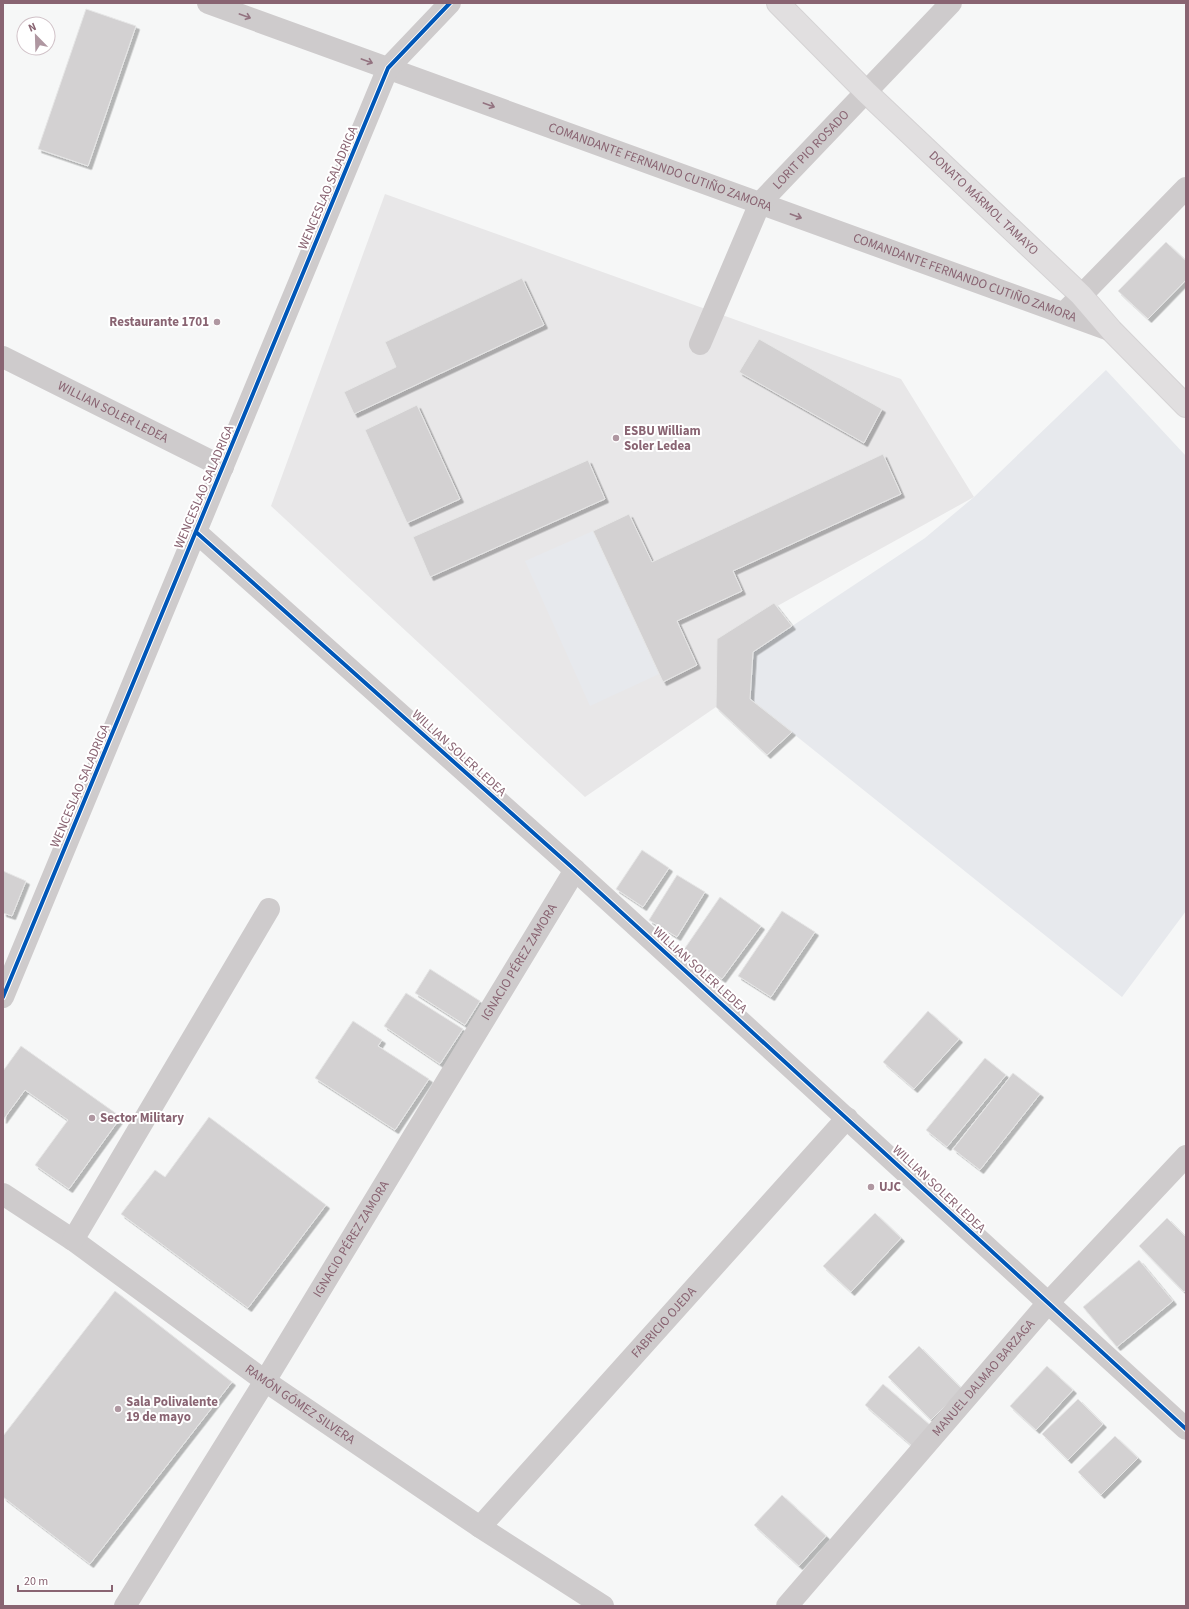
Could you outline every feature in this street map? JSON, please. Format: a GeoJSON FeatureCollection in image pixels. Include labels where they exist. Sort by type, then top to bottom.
{"type":"FeatureCollection","features":[{"type":"Feature","properties":{"kind":"main road","name":"DONATO MÁRMOL TAMAYO"},"geometry":{"type":"LineString","coordinates":[[778,3],[866,92],[1081,295],[1112,331],[1186,406]]}},
{"type":"Feature","properties":{"kind":"street","name":"WENCESLAO SALADRIGA"},"geometry":{"type":"LineString","coordinates":[[3,996],[388,68],[450,3]]}},
{"type":"Feature","properties":{"kind":"street","name":"LORIT PIO ROSADO"},"geometry":{"type":"LineString","coordinates":[[700,344],[760,203],[951,3]]}},
{"type":"Feature","properties":{"kind":"street","name":"COMANDANTE FERNANDO CUTIÑO ZAMORA"},"geometry":{"type":"LineString","coordinates":[[219,5],[388,68],[1112,331]]}},
{"type":"Feature","properties":{"kind":"street"},"geometry":{"type":"LineString","coordinates":[[1064,313],[1186,188]]}},
{"type":"Feature","properties":{"kind":"street","name":"WILLIAN SOLER LEDEA"},"geometry":{"type":"LineString","coordinates":[[3,357],[223,467]]}},
{"type":"Feature","properties":{"kind":"street","name":"WILLIAN SOLER LEDEA"},"geometry":{"type":"LineString","coordinates":[[196,532],[575,870],[1186,1429]]}},
{"type":"Feature","properties":{"kind":"street","name":"IGNACIO PÉREZ ZAMORA"},"geometry":{"type":"LineString","coordinates":[[125,1606],[265,1382],[575,870]]}},
{"type":"Feature","properties":{"kind":"street"},"geometry":{"type":"LineString","coordinates":[[73,1240],[269,909]]}},
{"type":"Feature","properties":{"kind":"street","name":"FABRICIO OJEDA"},"geometry":{"type":"LineString","coordinates":[[480,1527],[847,1118]]}},
{"type":"Feature","properties":{"kind":"street","name":"MANUEL DALMAO BARZAGA"},"geometry":{"type":"LineString","coordinates":[[787,1606],[1048,1303],[1186,1156]]}},
{"type":"Feature","properties":{"kind":"street","name":"RAMÓN GÓMEZ SILVERA"},"geometry":{"type":"LineString","coordinates":[[3,1194],[73,1240],[265,1382],[480,1527],[603,1606]]}},
{"type":"Feature","properties":{"kind":"shaded area","name":"ESBU William Soler Ledea"},"geometry":{"type":"Polygon","coordinates":[[[385,194],[901,379],[974,497],[718,639],[716,707],[585,797],[271,506],[385,194]]]}},
{"type":"Feature","properties":{"kind":"shaded area"},"geometry":{"type":"Polygon","coordinates":[[[1106,370],[1186,456],[1186,911],[1122,997],[750,699],[753,652],[925,538],[974,497],[1106,370]]]}},
{"type":"Feature","properties":{"kind":"shaded area"},"geometry":{"type":"Polygon","coordinates":[[[593,531],[659,674],[590,706],[525,561],[593,531]]]}},
{"type":"Feature","properties":{"kind":"building"},"geometry":{"type":"Polygon","coordinates":[[[86,9],[136,26],[88,166],[38,149],[86,9]]]}},
{"type":"Feature","properties":{"kind":"building"},"geometry":{"type":"Polygon","coordinates":[[[1166,242],[1186,261],[1186,280],[1148,319],[1118,291],[1166,242]]]}},
{"type":"Feature","properties":{"kind":"building"},"geometry":{"type":"Polygon","coordinates":[[[522,278],[544,325],[354,414],[344,392],[396,367],[385,342],[522,278]]]}},
{"type":"Feature","properties":{"kind":"building"},"geometry":{"type":"Polygon","coordinates":[[[759,339],[882,409],[864,443],[739,372],[759,339]]]}},
{"type":"Feature","properties":{"kind":"building"},"geometry":{"type":"Polygon","coordinates":[[[417,405],[460,499],[407,523],[365,430],[417,405]]]}},
{"type":"Feature","properties":{"kind":"building"},"geometry":{"type":"Polygon","coordinates":[[[883,454],[901,494],[733,571],[742,591],[677,621],[697,665],[663,682],[593,531],[629,514],[652,562],[883,454]]]}},
{"type":"Feature","properties":{"kind":"building"},"geometry":{"type":"Polygon","coordinates":[[[588,460],[605,499],[430,577],[413,537],[588,460]]]}},
{"type":"Feature","properties":{"kind":"building"},"geometry":{"type":"Polygon","coordinates":[[[774,603],[792,626],[753,652],[750,699],[792,732],[767,755],[716,707],[717,639],[774,603]]]}},
{"type":"Feature","properties":{"kind":"building"},"geometry":{"type":"Polygon","coordinates":[[[642,850],[669,868],[643,907],[616,889],[642,850]]]}},
{"type":"Feature","properties":{"kind":"building"},"geometry":{"type":"Polygon","coordinates":[[[3,871],[26,881],[12,916],[3,913],[3,871]]]}},
{"type":"Feature","properties":{"kind":"building"},"geometry":{"type":"Polygon","coordinates":[[[677,875],[705,892],[677,937],[649,920],[677,875]]]}},
{"type":"Feature","properties":{"kind":"building"},"geometry":{"type":"Polygon","coordinates":[[[720,897],[761,926],[722,979],[683,951],[720,897]]]}},
{"type":"Feature","properties":{"kind":"building"},"geometry":{"type":"Polygon","coordinates":[[[782,911],[815,932],[771,997],[738,976],[782,911]]]}},
{"type":"Feature","properties":{"kind":"building"},"geometry":{"type":"Polygon","coordinates":[[[430,969],[480,1001],[465,1025],[415,993],[430,969]]]}},
{"type":"Feature","properties":{"kind":"building"},"geometry":{"type":"Polygon","coordinates":[[[406,993],[463,1029],[440,1064],[384,1026],[406,993]]]}},
{"type":"Feature","properties":{"kind":"building"},"geometry":{"type":"Polygon","coordinates":[[[928,1011],[959,1039],[914,1089],[883,1062],[928,1011]]]}},
{"type":"Feature","properties":{"kind":"building"},"geometry":{"type":"Polygon","coordinates":[[[353,1021],[382,1040],[378,1046],[429,1079],[395,1130],[315,1078],[353,1021]]]}},
{"type":"Feature","properties":{"kind":"building","name":"Sector Military"},"geometry":{"type":"Polygon","coordinates":[[[21,1046],[121,1117],[69,1189],[35,1165],[68,1120],[25,1090],[3,1120],[3,1071],[21,1046]]]}},
{"type":"Feature","properties":{"kind":"building"},"geometry":{"type":"Polygon","coordinates":[[[985,1058],[1006,1075],[947,1147],[926,1130],[985,1058]]]}},
{"type":"Feature","properties":{"kind":"building"},"geometry":{"type":"Polygon","coordinates":[[[1013,1073],[1040,1094],[980,1170],[953,1149],[1013,1073]]]}},
{"type":"Feature","properties":{"kind":"building"},"geometry":{"type":"Polygon","coordinates":[[[209,1117],[326,1205],[248,1308],[121,1214],[155,1170],[165,1177],[209,1117]]]}},
{"type":"Feature","properties":{"kind":"building"},"geometry":{"type":"Polygon","coordinates":[[[875,1213],[901,1238],[851,1292],[823,1266],[875,1213]]]}},
{"type":"Feature","properties":{"kind":"building"},"geometry":{"type":"Polygon","coordinates":[[[1167,1218],[1186,1237],[1186,1290],[1184,1292],[1139,1246],[1167,1218]]]}},
{"type":"Feature","properties":{"kind":"building"},"geometry":{"type":"Polygon","coordinates":[[[1139,1260],[1173,1301],[1117,1347],[1083,1307],[1139,1260]]]}},
{"type":"Feature","properties":{"kind":"building","name":"Sala Polivalente 19 de mayo"},"geometry":{"type":"Polygon","coordinates":[[[115,1291],[232,1382],[90,1564],[3,1497],[3,1436],[115,1291]]]}},
{"type":"Feature","properties":{"kind":"building"},"geometry":{"type":"Polygon","coordinates":[[[919,1346],[962,1389],[931,1420],[888,1377],[919,1346]]]}},
{"type":"Feature","properties":{"kind":"building"},"geometry":{"type":"Polygon","coordinates":[[[1047,1366],[1073,1390],[1036,1430],[1010,1406],[1047,1366]]]}},
{"type":"Feature","properties":{"kind":"building"},"geometry":{"type":"Polygon","coordinates":[[[883,1384],[930,1425],[912,1446],[865,1405],[883,1384]]]}},
{"type":"Feature","properties":{"kind":"building"},"geometry":{"type":"Polygon","coordinates":[[[1078,1399],[1103,1424],[1068,1460],[1042,1434],[1078,1399]]]}},
{"type":"Feature","properties":{"kind":"building"},"geometry":{"type":"Polygon","coordinates":[[[1115,1436],[1138,1458],[1101,1495],[1078,1472],[1115,1436]]]}},
{"type":"Feature","properties":{"kind":"building"},"geometry":{"type":"Polygon","coordinates":[[[782,1495],[826,1536],[799,1566],[754,1525],[782,1495]]]}},
{"type":"Feature","properties":{"kind":"cycle path"},"geometry":{"type":"LineString","coordinates":[[3,997],[388,68],[450,3]]}},
{"type":"Feature","properties":{"kind":"cycle path"},"geometry":{"type":"LineString","coordinates":[[196,532],[575,870],[1186,1429]]}},
{"type":"Feature","properties":{"kind":"place","name":"Restaurante 1701"},"geometry":{"type":"Point","coordinates":[217,322]}},
{"type":"Feature","properties":{"kind":"place","name":"ESBU William Soler Ledea"},"geometry":{"type":"Point","coordinates":[616,438]}},
{"type":"Feature","properties":{"kind":"place","name":"Sector Military"},"geometry":{"type":"Point","coordinates":[92,1118]}},
{"type":"Feature","properties":{"kind":"place","name":"UJC"},"geometry":{"type":"Point","coordinates":[871,1187]}},
{"type":"Feature","properties":{"kind":"place","name":"Sala Polivalente 19 de mayo"},"geometry":{"type":"Point","coordinates":[118,1409]}}]}
